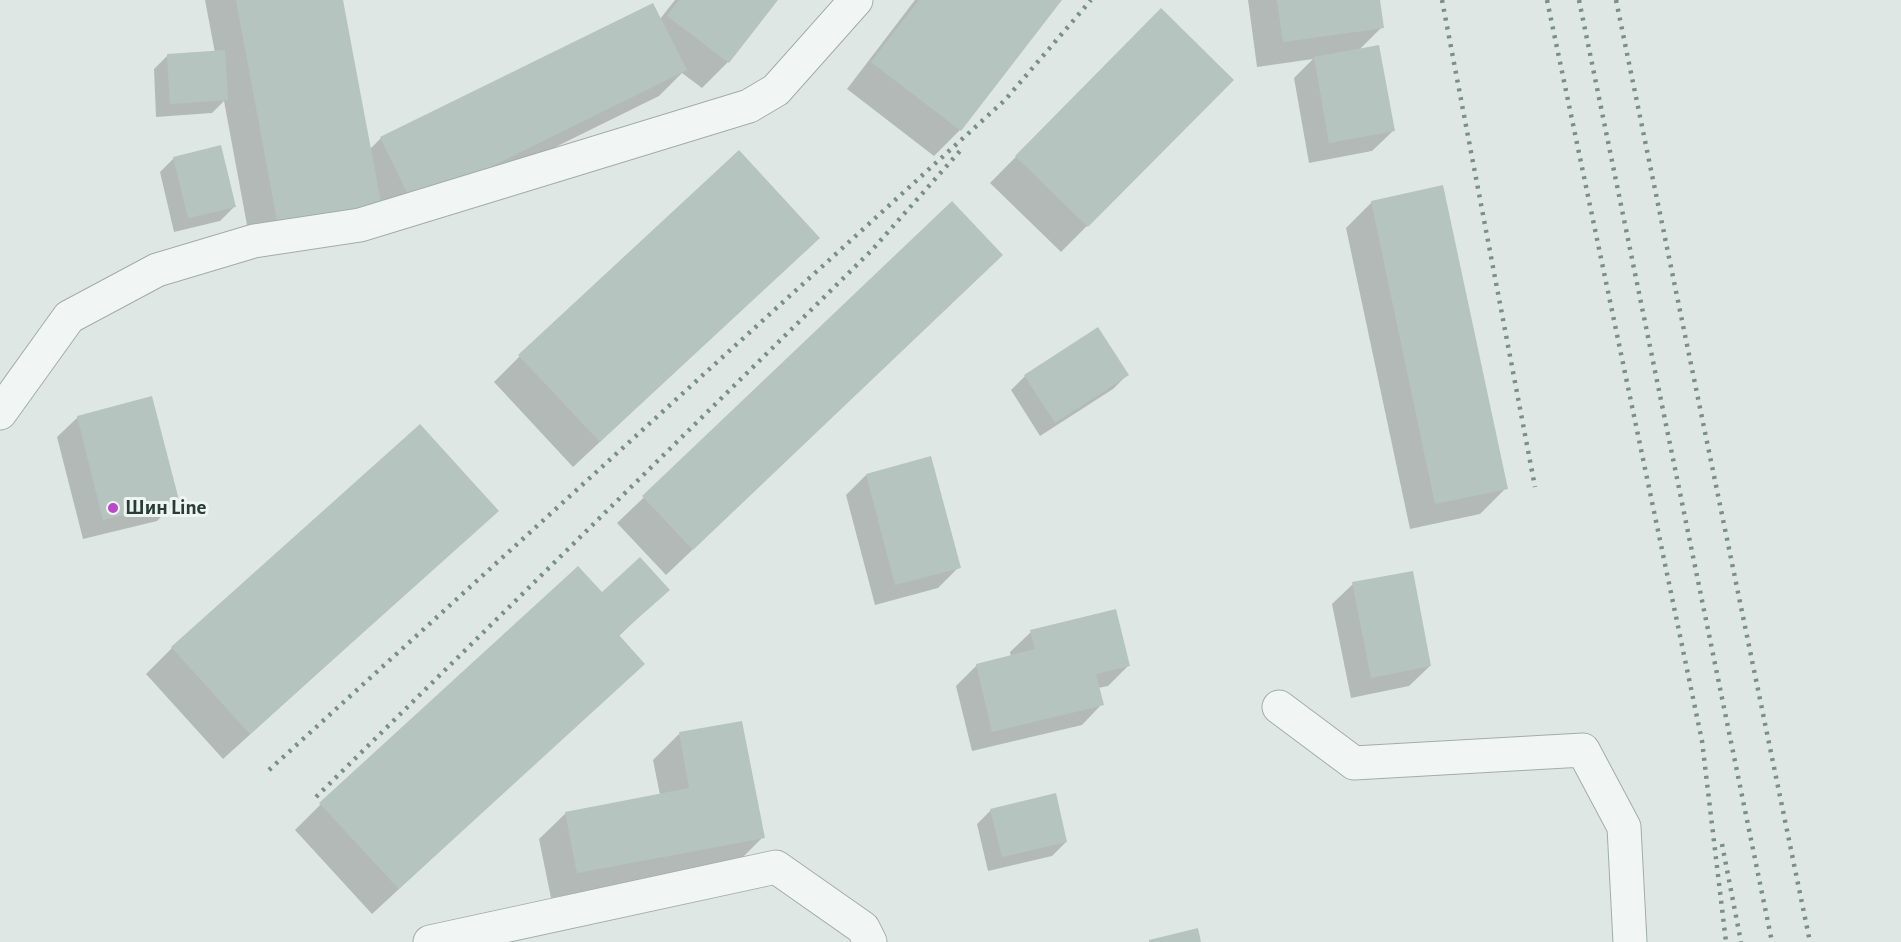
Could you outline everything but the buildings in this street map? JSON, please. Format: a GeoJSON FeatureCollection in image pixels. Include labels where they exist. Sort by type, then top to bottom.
{"type":"FeatureCollection","features":[{"type":"Feature","properties":{"kind":"street"},"geometry":{"type":"LineString","coordinates":[[0,413],[69,317],[157,270],[254,241],[360,225],[749,106],[776,90],[856,0]]}},
{"type":"Feature","properties":{"kind":"street"},"geometry":{"type":"LineString","coordinates":[[1279,707],[1354,763],[1583,750],[1624,826],[1630,942]]}},
{"type":"Feature","properties":{"kind":"street"},"geometry":{"type":"LineString","coordinates":[[430,942],[776,867],[863,928],[870,942]]}},
{"type":"Feature","properties":{"kind":"railway"},"geometry":{"type":"LineString","coordinates":[[269,770],[1005,100],[1091,0]]}},
{"type":"Feature","properties":{"kind":"railway"},"geometry":{"type":"LineString","coordinates":[[1442,0],[1535,487]]}},
{"type":"Feature","properties":{"kind":"railway"},"geometry":{"type":"LineString","coordinates":[[1547,0],[1702,741],[1726,942]]}},
{"type":"Feature","properties":{"kind":"railway"},"geometry":{"type":"LineString","coordinates":[[1579,0],[1772,942]]}},
{"type":"Feature","properties":{"kind":"railway"},"geometry":{"type":"LineString","coordinates":[[1616,0],[1810,942]]}},
{"type":"Feature","properties":{"kind":"railway"},"geometry":{"type":"LineString","coordinates":[[316,797],[872,250],[960,151]]}},
{"type":"Feature","properties":{"kind":"railway"},"geometry":{"type":"LineString","coordinates":[[1722,844],[1741,942]]}},
{"type":"Feature","properties":{"kind":"place","name":"Шин Line"},"geometry":{"type":"Point","coordinates":[113,508]}}]}
